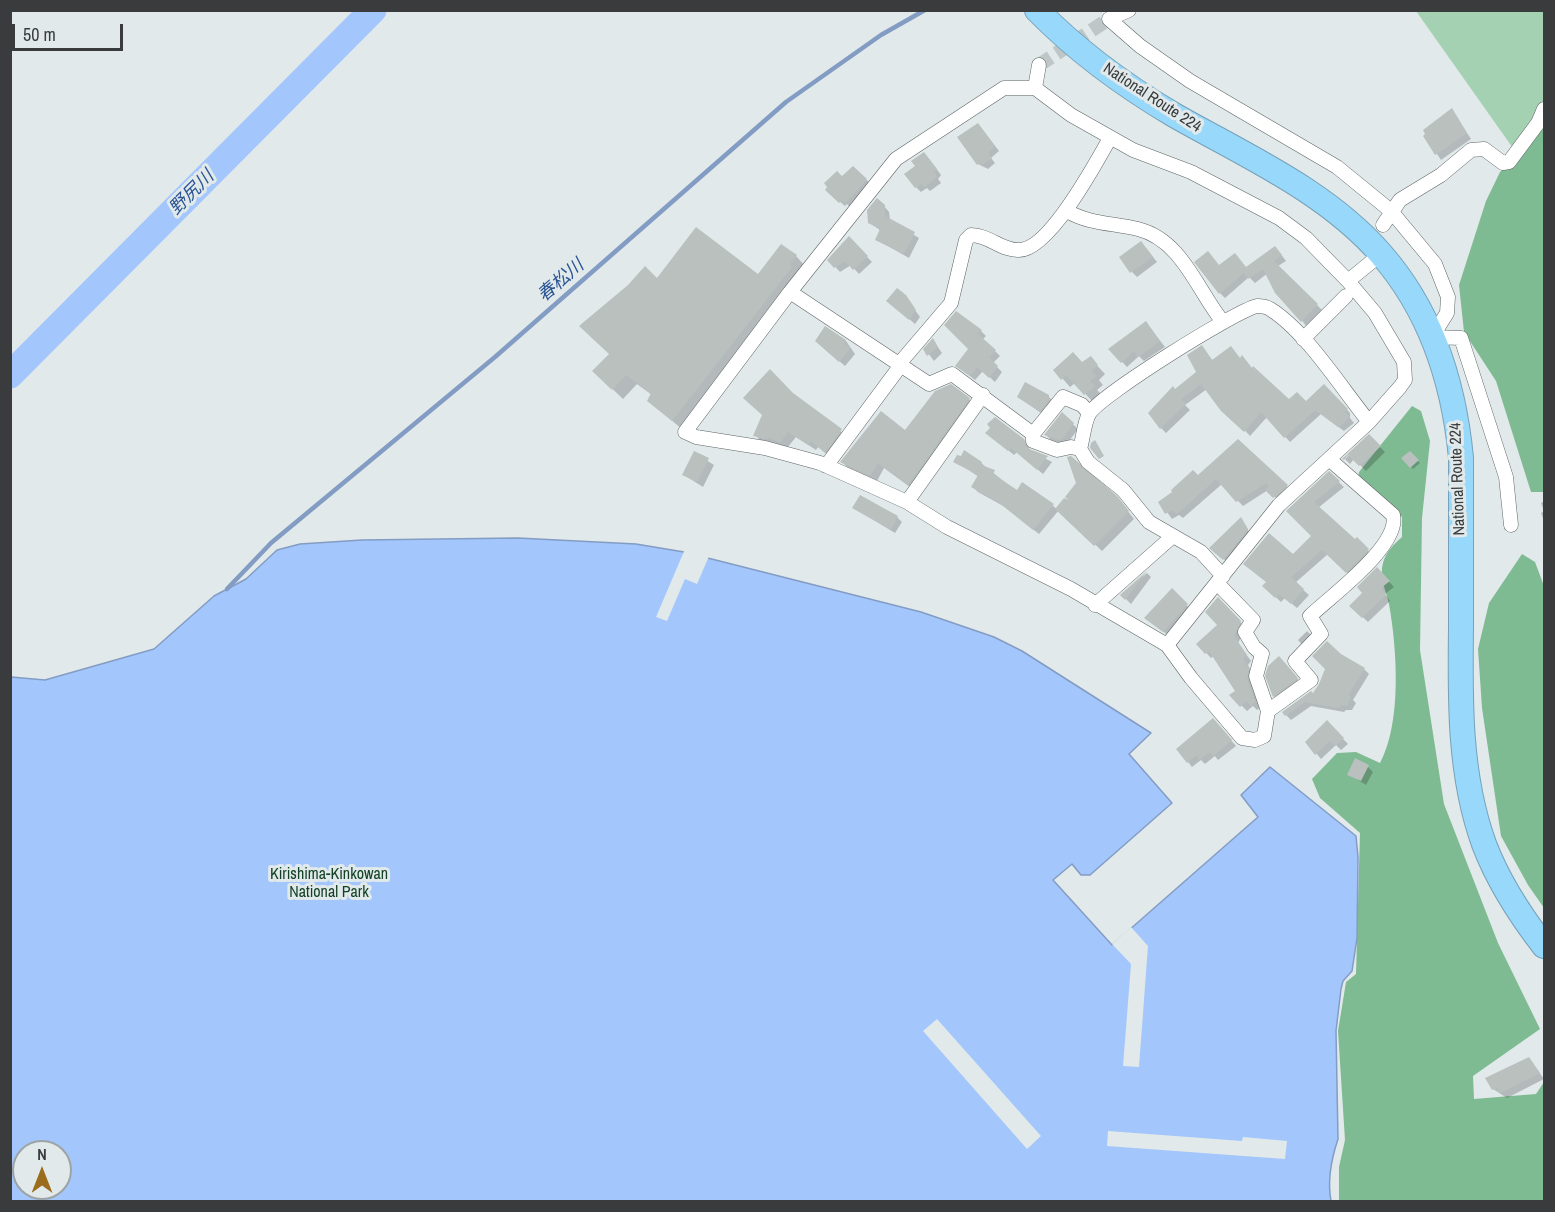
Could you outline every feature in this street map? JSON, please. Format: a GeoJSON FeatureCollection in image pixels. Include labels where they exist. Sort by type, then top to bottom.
{"type":"FeatureCollection","features":[{"type":"Feature","properties":{"kind":"highway","name":"National Route 224"},"geometry":{"type":"LineString","coordinates":[[1037,10],[1087,55],[1135,91],[1278,172],[1328,205],[1381,254],[1413,297],[1445,367],[1458,422],[1460,449],[1460,698],[1464,754],[1470,790],[1484,843],[1503,884],[1523,919],[1545,946]]}},
{"type":"Feature","properties":{"kind":"street"},"geometry":{"type":"LineString","coordinates":[[1129,10],[1109,19],[1140,46],[1190,81],[1337,166],[1391,211],[1435,264],[1448,297],[1447,313],[1432,337]]}},
{"type":"Feature","properties":{"kind":"street"},"geometry":{"type":"LineString","coordinates":[[1035,88],[1039,65]]}},
{"type":"Feature","properties":{"kind":"street"},"geometry":{"type":"LineString","coordinates":[[1167,645],[1220,580],[1279,505],[1369,422],[1405,380],[1404,362],[1375,313],[1348,280],[1306,238],[1279,218],[1191,171],[1132,150],[1110,138],[1035,88],[1004,88],[896,159],[790,292],[685,432],[765,448],[826,466],[907,502],[929,517],[1031,568],[1167,645],[1191,678],[1242,738],[1255,740],[1264,736],[1268,711],[1256,676],[1262,654],[1254,647],[1245,632],[1252,620],[1220,580],[1201,552],[1149,522],[1123,490],[1088,462],[1080,449],[1089,413],[1172,352],[1223,322],[1260,306],[1270,309],[1303,339],[1369,422]]}},
{"type":"Feature","properties":{"kind":"street"},"geometry":{"type":"LineString","coordinates":[[1383,225],[1400,200],[1441,176],[1471,150],[1484,149],[1503,163],[1509,162],[1545,110]]}},
{"type":"Feature","properties":{"kind":"street"},"geometry":{"type":"LineString","coordinates":[[826,466],[900,364],[951,303],[966,240],[971,235],[979,235],[1016,251],[1026,250],[1067,211],[1110,138]]}},
{"type":"Feature","properties":{"kind":"street"},"geometry":{"type":"LineString","coordinates":[[1067,211],[1080,219],[1139,230],[1170,247],[1223,322]]}},
{"type":"Feature","properties":{"kind":"street"},"geometry":{"type":"LineString","coordinates":[[1348,280],[1381,254]]}},
{"type":"Feature","properties":{"kind":"street"},"geometry":{"type":"LineString","coordinates":[[790,292],[929,384],[952,375],[983,395],[1033,434],[1034,441],[1057,450],[1071,447],[1080,449]]}},
{"type":"Feature","properties":{"kind":"street"},"geometry":{"type":"LineString","coordinates":[[1303,339],[1346,296]]}},
{"type":"Feature","properties":{"kind":"street"},"geometry":{"type":"LineString","coordinates":[[1432,337],[1461,338],[1506,477],[1511,525]]}},
{"type":"Feature","properties":{"kind":"street"},"geometry":{"type":"LineString","coordinates":[[907,502],[983,395]]}},
{"type":"Feature","properties":{"kind":"street"},"geometry":{"type":"LineString","coordinates":[[1033,434],[1063,398],[1082,405],[1089,413]]}},
{"type":"Feature","properties":{"kind":"street"},"geometry":{"type":"LineString","coordinates":[[1268,711],[1311,680],[1295,661],[1321,634],[1310,616],[1369,563],[1391,536],[1395,522],[1393,515],[1329,459]]}},
{"type":"Feature","properties":{"kind":"street"},"geometry":{"type":"LineString","coordinates":[[1095,605],[1173,536]]}},
{"type":"Feature","properties":{"kind":"green space"},"geometry":{"type":"Polygon","coordinates":[[[1416,11],[1544,11],[1544,192],[1416,11]]]}},
{"type":"Feature","properties":{"kind":"green space"},"geometry":{"type":"Polygon","coordinates":[[[1544,120],[1544,492],[1531,492],[1496,381],[1464,332],[1459,285],[1486,201],[1500,172],[1537,134],[1544,120]]]}},
{"type":"Feature","properties":{"kind":"green space"},"geometry":{"type":"Polygon","coordinates":[[[1412,406],[1421,411],[1430,441],[1422,518],[1420,650],[1444,804],[1498,943],[1540,1029],[1473,1076],[1474,1099],[1536,1094],[1544,1082],[1544,1201],[1339,1201],[1339,1167],[1345,1140],[1338,1031],[1346,982],[1356,974],[1360,833],[1320,798],[1312,779],[1337,753],[1356,752],[1380,763],[1387,746],[1395,707],[1396,685],[1392,622],[1382,579],[1382,568],[1388,552],[1402,537],[1402,517],[1358,478],[1359,472],[1412,406]]]}},
{"type":"Feature","properties":{"kind":"green space"},"geometry":{"type":"Polygon","coordinates":[[[1522,554],[1535,562],[1544,586],[1544,908],[1528,885],[1501,836],[1482,708],[1478,649],[1489,603],[1522,554]]]}},
{"type":"Feature","properties":{"kind":"water","name":"Kirishima-Kinkowan National Park"},"geometry":{"type":"Polygon","coordinates":[[[518,538],[636,544],[684,552],[921,612],[994,637],[1022,651],[1151,733],[1129,754],[1172,803],[1090,875],[1081,875],[1072,864],[1053,880],[1112,945],[1258,817],[1241,795],[1270,767],[1356,836],[1357,938],[1352,971],[1343,981],[1341,989],[1336,1031],[1338,1139],[1330,1170],[1331,1201],[11,1202],[11,677],[45,680],[154,649],[214,596],[246,579],[277,550],[300,544],[362,540],[518,538]]]}},
{"type":"Feature","properties":{"kind":"pier"},"geometry":{"type":"Polygon","coordinates":[[[685,549],[710,554],[697,584],[685,579],[667,621],[656,617],[685,549]]]}},
{"type":"Feature","properties":{"kind":"pier"},"geometry":{"type":"Polygon","coordinates":[[[1131,927],[1148,946],[1139,1067],[1123,1066],[1131,964],[1112,944],[1131,927]]]}},
{"type":"Feature","properties":{"kind":"pier"},"geometry":{"type":"Polygon","coordinates":[[[937,1019],[1041,1136],[1027,1149],[923,1031],[937,1019]]]}},
{"type":"Feature","properties":{"kind":"pier"},"geometry":{"type":"Polygon","coordinates":[[[1108,1131],[1242,1141],[1243,1137],[1287,1141],[1285,1159],[1107,1146],[1108,1131]]]}},
{"type":"Feature","properties":{"kind":"building"},"geometry":{"type":"Polygon","coordinates":[[[1452,108],[1467,133],[1435,155],[1423,136],[1425,134],[1423,130],[1452,108]]]}},
{"type":"Feature","properties":{"kind":"building"},"geometry":{"type":"Polygon","coordinates":[[[978,123],[995,146],[988,153],[992,158],[982,165],[980,163],[977,165],[957,137],[978,123]]]}},
{"type":"Feature","properties":{"kind":"building"},"geometry":{"type":"Polygon","coordinates":[[[924,152],[937,169],[934,172],[937,177],[924,187],[921,184],[915,188],[904,174],[915,166],[911,161],[924,152]]]}},
{"type":"Feature","properties":{"kind":"building"},"geometry":{"type":"Polygon","coordinates":[[[853,166],[867,179],[845,204],[842,200],[839,203],[825,190],[827,187],[824,183],[837,171],[842,176],[853,166]]]}},
{"type":"Feature","properties":{"kind":"building"},"geometry":{"type":"Polygon","coordinates":[[[877,198],[885,205],[885,216],[915,232],[904,254],[875,240],[880,229],[868,223],[867,210],[877,198]]]}},
{"type":"Feature","properties":{"kind":"building"},"geometry":{"type":"Polygon","coordinates":[[[696,227],[758,274],[781,244],[797,255],[790,264],[792,267],[672,421],[647,401],[651,393],[626,375],[612,390],[592,371],[609,354],[579,326],[628,285],[645,266],[657,278],[696,227]]]}},
{"type":"Feature","properties":{"kind":"building"},"geometry":{"type":"Polygon","coordinates":[[[849,236],[868,256],[853,270],[845,261],[834,268],[827,260],[849,236]]]}},
{"type":"Feature","properties":{"kind":"building"},"geometry":{"type":"Polygon","coordinates":[[[1141,241],[1153,257],[1130,273],[1119,257],[1141,241]]]}},
{"type":"Feature","properties":{"kind":"building"},"geometry":{"type":"Polygon","coordinates":[[[1275,246],[1282,255],[1274,261],[1318,304],[1301,322],[1275,293],[1263,269],[1248,279],[1244,273],[1219,294],[1194,262],[1208,251],[1219,265],[1235,253],[1246,267],[1275,246]]]}},
{"type":"Feature","properties":{"kind":"building"},"geometry":{"type":"Polygon","coordinates":[[[897,288],[906,295],[916,310],[909,320],[886,301],[897,288]]]}},
{"type":"Feature","properties":{"kind":"building"},"geometry":{"type":"Polygon","coordinates":[[[956,311],[982,330],[978,334],[996,350],[989,357],[998,366],[989,378],[977,367],[970,376],[955,366],[968,349],[944,325],[956,311]]]}},
{"type":"Feature","properties":{"kind":"building"},"geometry":{"type":"Polygon","coordinates":[[[1146,321],[1160,341],[1138,357],[1134,351],[1121,363],[1108,349],[1146,321]]]}},
{"type":"Feature","properties":{"kind":"building"},"geometry":{"type":"Polygon","coordinates":[[[825,326],[846,340],[844,343],[851,348],[839,362],[815,341],[825,326]]]}},
{"type":"Feature","properties":{"kind":"building"},"geometry":{"type":"Polygon","coordinates":[[[933,338],[938,347],[927,356],[923,349],[933,338]]]}},
{"type":"Feature","properties":{"kind":"building"},"geometry":{"type":"Polygon","coordinates":[[[1202,345],[1212,360],[1231,346],[1240,358],[1242,355],[1252,368],[1253,366],[1289,399],[1297,392],[1306,401],[1324,384],[1348,409],[1345,412],[1350,417],[1338,427],[1315,410],[1284,438],[1261,412],[1244,432],[1221,411],[1201,384],[1181,399],[1186,404],[1160,429],[1148,413],[1173,386],[1175,389],[1196,372],[1187,355],[1202,345]]]}},
{"type":"Feature","properties":{"kind":"building"},"geometry":{"type":"Polygon","coordinates":[[[1073,352],[1082,362],[1091,356],[1098,365],[1091,371],[1096,376],[1090,381],[1095,386],[1084,395],[1066,375],[1061,380],[1053,370],[1073,352]]]}},
{"type":"Feature","properties":{"kind":"building"},"geometry":{"type":"Polygon","coordinates":[[[770,369],[793,393],[842,429],[825,453],[811,441],[808,445],[788,432],[780,443],[769,437],[767,439],[753,436],[762,415],[743,398],[770,369]]]}},
{"type":"Feature","properties":{"kind":"building"},"geometry":{"type":"Polygon","coordinates":[[[1025,382],[1049,395],[1049,400],[1040,412],[1017,397],[1025,382]]]}},
{"type":"Feature","properties":{"kind":"building"},"geometry":{"type":"Polygon","coordinates":[[[951,384],[970,398],[908,485],[878,463],[870,476],[840,462],[881,411],[905,430],[935,391],[951,384]]]}},
{"type":"Feature","properties":{"kind":"building"},"geometry":{"type":"Polygon","coordinates":[[[1062,412],[1074,423],[1061,440],[1044,435],[1062,412]]]}},
{"type":"Feature","properties":{"kind":"building"},"geometry":{"type":"Polygon","coordinates":[[[995,417],[1024,439],[1029,449],[1048,456],[1037,470],[1011,448],[1008,451],[985,433],[990,428],[987,424],[995,417]]]}},
{"type":"Feature","properties":{"kind":"building"},"geometry":{"type":"Polygon","coordinates":[[[1369,434],[1381,446],[1359,466],[1348,455],[1344,460],[1342,459],[1369,434]]]}},
{"type":"Feature","properties":{"kind":"building"},"geometry":{"type":"Polygon","coordinates":[[[1238,439],[1288,485],[1273,498],[1265,490],[1269,486],[1266,483],[1236,502],[1216,479],[1177,514],[1173,510],[1165,514],[1158,502],[1172,492],[1171,490],[1193,470],[1198,475],[1238,439]]]}},
{"type":"Feature","properties":{"kind":"building"},"geometry":{"type":"Polygon","coordinates":[[[1095,440],[1104,456],[1099,459],[1090,448],[1091,443],[1095,440]]]}},
{"type":"Feature","properties":{"kind":"building"},"geometry":{"type":"Polygon","coordinates":[[[964,450],[982,462],[981,465],[995,470],[993,474],[1017,490],[1022,482],[1054,504],[1033,530],[998,502],[971,487],[978,475],[953,462],[957,455],[961,456],[964,450]]]}},
{"type":"Feature","properties":{"kind":"building"},"geometry":{"type":"Polygon","coordinates":[[[694,451],[709,458],[697,482],[682,475],[694,451]]]}},
{"type":"Feature","properties":{"kind":"building"},"geometry":{"type":"Polygon","coordinates":[[[1410,451],[1419,460],[1410,468],[1401,458],[1410,451]]]}},
{"type":"Feature","properties":{"kind":"building"},"geometry":{"type":"Polygon","coordinates":[[[1071,456],[1117,496],[1129,511],[1094,546],[1055,509],[1064,498],[1069,500],[1065,497],[1076,483],[1067,457],[1071,456]]]}},
{"type":"Feature","properties":{"kind":"building"},"geometry":{"type":"Polygon","coordinates":[[[1329,471],[1340,481],[1314,502],[1369,549],[1346,573],[1322,550],[1291,577],[1304,589],[1291,604],[1279,594],[1275,598],[1262,586],[1266,582],[1243,564],[1269,533],[1293,554],[1311,536],[1286,511],[1329,471]]]}},
{"type":"Feature","properties":{"kind":"building"},"geometry":{"type":"Polygon","coordinates":[[[860,495],[898,516],[891,530],[852,508],[860,495]]]}},
{"type":"Feature","properties":{"kind":"building"},"geometry":{"type":"Polygon","coordinates":[[[1241,517],[1248,529],[1223,560],[1209,548],[1241,517]]]}},
{"type":"Feature","properties":{"kind":"building"},"geometry":{"type":"Polygon","coordinates":[[[1377,567],[1390,581],[1381,588],[1386,595],[1362,618],[1349,606],[1362,593],[1357,587],[1377,567]]]}},
{"type":"Feature","properties":{"kind":"building"},"geometry":{"type":"Polygon","coordinates":[[[1147,571],[1125,600],[1120,595],[1147,571]]]}},
{"type":"Feature","properties":{"kind":"building"},"geometry":{"type":"Polygon","coordinates":[[[1172,588],[1188,604],[1163,632],[1144,618],[1172,588]]]}},
{"type":"Feature","properties":{"kind":"building"},"geometry":{"type":"Polygon","coordinates":[[[1218,597],[1241,621],[1234,636],[1247,655],[1243,659],[1249,668],[1247,679],[1255,702],[1251,706],[1247,701],[1240,707],[1229,695],[1235,691],[1209,651],[1205,654],[1196,644],[1217,625],[1205,612],[1218,597]]]}},
{"type":"Feature","properties":{"kind":"building"},"geometry":{"type":"Polygon","coordinates":[[[1327,641],[1341,654],[1365,668],[1348,695],[1351,696],[1347,706],[1341,705],[1339,708],[1305,702],[1285,716],[1282,712],[1311,691],[1313,693],[1319,684],[1325,669],[1312,656],[1327,641]]]}},
{"type":"Feature","properties":{"kind":"building"},"geometry":{"type":"Polygon","coordinates":[[[1279,656],[1298,678],[1273,697],[1265,676],[1268,666],[1279,656]]]}},
{"type":"Feature","properties":{"kind":"building"},"geometry":{"type":"Polygon","coordinates":[[[1213,718],[1232,740],[1213,756],[1210,752],[1199,760],[1197,755],[1187,763],[1176,749],[1213,718]]]}},
{"type":"Feature","properties":{"kind":"building"},"geometry":{"type":"Polygon","coordinates":[[[1327,720],[1344,738],[1335,746],[1330,741],[1315,755],[1305,742],[1327,720]]]}},
{"type":"Feature","properties":{"kind":"building"},"geometry":{"type":"Polygon","coordinates":[[[1355,758],[1369,765],[1361,781],[1347,775],[1355,758]]]}},
{"type":"Feature","properties":{"kind":"building"},"geometry":{"type":"Polygon","coordinates":[[[1529,1057],[1540,1073],[1500,1093],[1497,1088],[1492,1090],[1485,1078],[1529,1057]]]}},
{"type":"Feature","properties":{"kind":"waterway","name":"野尻川"},"geometry":{"type":"LineString","coordinates":[[10,375],[373,10]]}},
{"type":"Feature","properties":{"kind":"waterway","name":"春松川"},"geometry":{"type":"LineString","coordinates":[[227,589],[271,543],[495,357],[786,102],[881,35],[925,10]]}},
{"type":"Feature","properties":{"kind":"tunnel"},"geometry":{"type":"LineString","coordinates":[[1039,65],[1109,19]]}}]}
